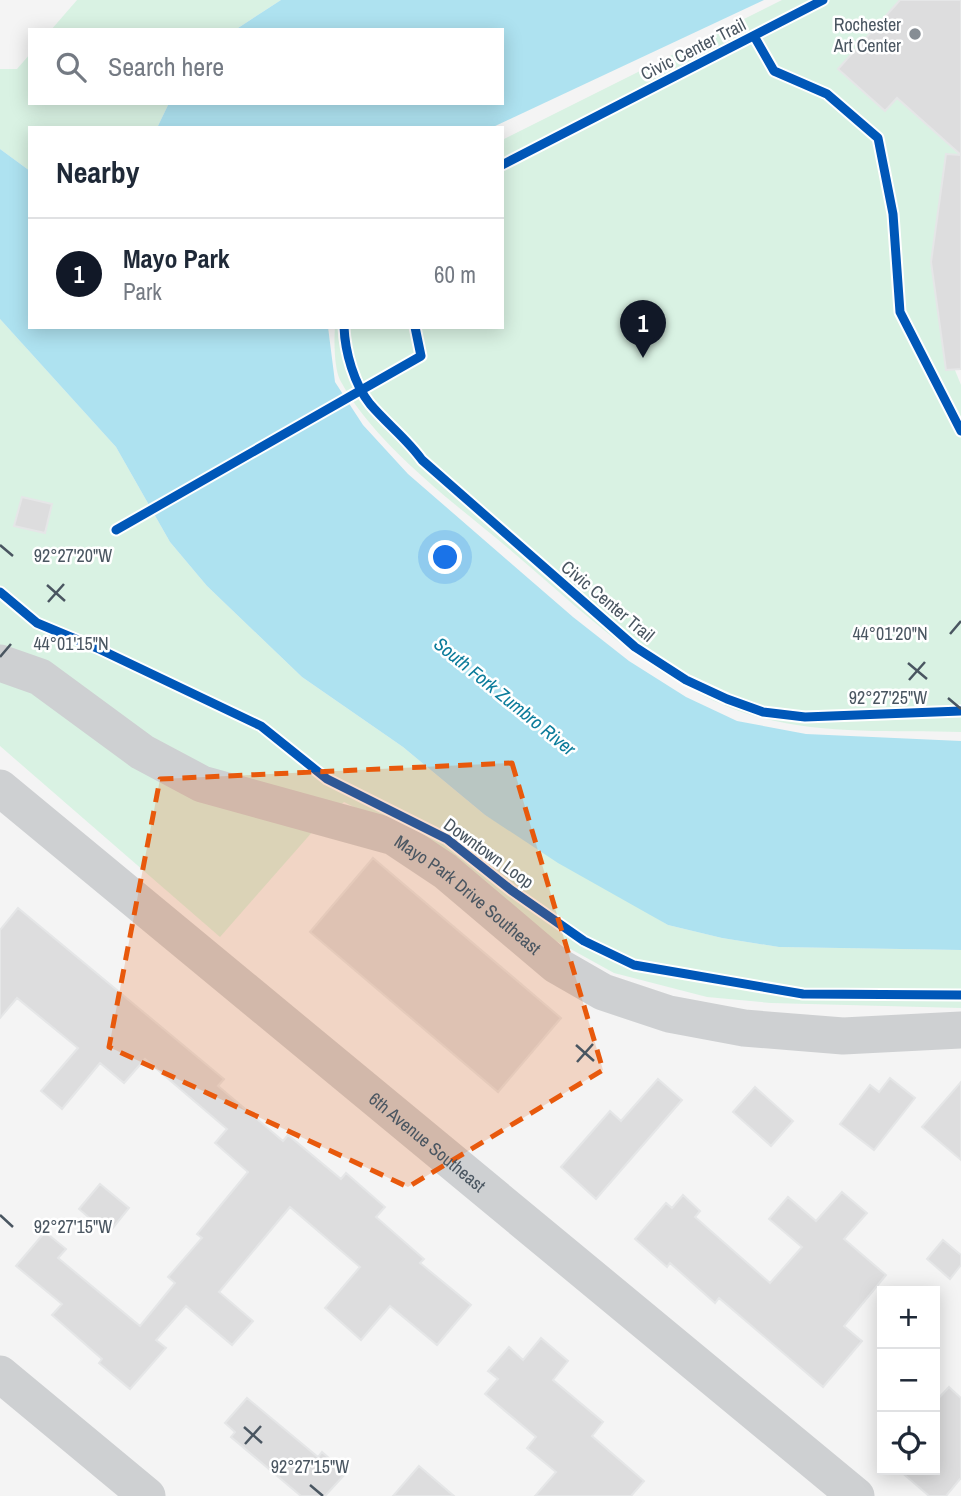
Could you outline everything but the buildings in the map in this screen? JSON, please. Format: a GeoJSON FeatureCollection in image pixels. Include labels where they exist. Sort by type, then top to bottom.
{"type":"FeatureCollection","features":[{"type":"Feature","properties":{"kind":"street","name":"Mayo Park Drive Southeast"},"geometry":{"type":"LineString","coordinates":[[0,663],[40,677],[142,752],[202,785],[329,817],[394,837],[445,871],[556,965],[603,992],[669,1014],[744,1028],[843,1036],[961,1030]]}},
{"type":"Feature","properties":{"kind":"street","name":"6th Avenue Southeast"},"geometry":{"type":"LineString","coordinates":[[0,788],[856,1496]]}},
{"type":"Feature","properties":{"kind":"street"},"geometry":{"type":"LineString","coordinates":[[0,1374],[147,1496]]}},
{"type":"Feature","properties":{"kind":"highlighted area"},"geometry":{"type":"Polygon","coordinates":[[[512,763],[603,1070],[408,1187],[109,1047],[160,779],[512,763]]]}},
{"type":"Feature","properties":{"kind":"green space"},"geometry":{"type":"Polygon","coordinates":[[[77,0],[281,0],[238,28],[53,28],[77,0]]]}},
{"type":"Feature","properties":{"kind":"green space"},"geometry":{"type":"Polygon","coordinates":[[[782,0],[900,0],[885,111],[897,98],[961,156],[942,338],[961,385],[961,732],[844,730],[786,723],[731,708],[699,694],[641,658],[586,616],[416,471],[373,427],[355,404],[338,375],[335,329],[504,329],[504,139],[782,0]]]}},
{"type":"Feature","properties":{"kind":"green space"},"geometry":{"type":"Polygon","coordinates":[[[28,56],[28,105],[168,105],[158,126],[28,126],[28,170],[0,149],[0,69],[17,69],[28,56]]]}},
{"type":"Feature","properties":{"kind":"green space"},"geometry":{"type":"Polygon","coordinates":[[[0,319],[116,447],[170,542],[207,586],[302,677],[403,747],[485,815],[668,925],[722,938],[779,947],[961,950],[961,1008],[771,1003],[707,997],[614,973],[556,941],[425,843],[344,802],[314,830],[220,937],[0,746],[0,319]]]}},
{"type":"Feature","properties":{"kind":"water"},"geometry":{"type":"Polygon","coordinates":[[[281,0],[764,0],[495,126],[158,126],[168,105],[504,105],[504,28],[238,28],[281,0]]]}},
{"type":"Feature","properties":{"kind":"water","name":"South Fork Zumbro River"},"geometry":{"type":"Polygon","coordinates":[[[0,149],[28,170],[28,329],[328,329],[335,382],[363,425],[408,474],[573,617],[629,661],[686,697],[737,721],[806,734],[961,741],[961,950],[779,947],[722,938],[668,925],[558,863],[485,815],[403,747],[302,677],[207,586],[170,542],[116,447],[0,319],[0,149]]]}},
{"type":"Feature","properties":{"kind":"cycle path","name":"Civic Center Trail"},"geometry":{"type":"LineString","coordinates":[[504,164],[823,0]]}},
{"type":"Feature","properties":{"kind":"cycle path","name":"Civic Center Trail"},"geometry":{"type":"LineString","coordinates":[[754,36],[774,71],[827,94],[878,138],[893,214],[900,312],[961,431]]}},
{"type":"Feature","properties":{"kind":"cycle path","name":"Civic Center Trail"},"geometry":{"type":"LineString","coordinates":[[344,329],[351,367],[364,396],[422,460],[635,647],[686,680],[763,712],[805,717],[961,711]]}},
{"type":"Feature","properties":{"kind":"cycle path"},"geometry":{"type":"LineString","coordinates":[[116,530],[421,356],[415,329]]}},
{"type":"Feature","properties":{"kind":"cycle path","name":"Downtown Loop"},"geometry":{"type":"LineString","coordinates":[[0,592],[37,623],[97,648],[261,726],[327,779],[447,839],[511,890],[584,941],[634,965],[803,994],[961,995]]}},
{"type":"Feature","properties":{"kind":"place","name":"Rochester Art Center"},"geometry":{"type":"Point","coordinates":[915,34]}},
{"type":"Feature","properties":{"kind":"place","name":"Mayo Park"},"geometry":{"type":"Point","coordinates":[643,358]}}]}
